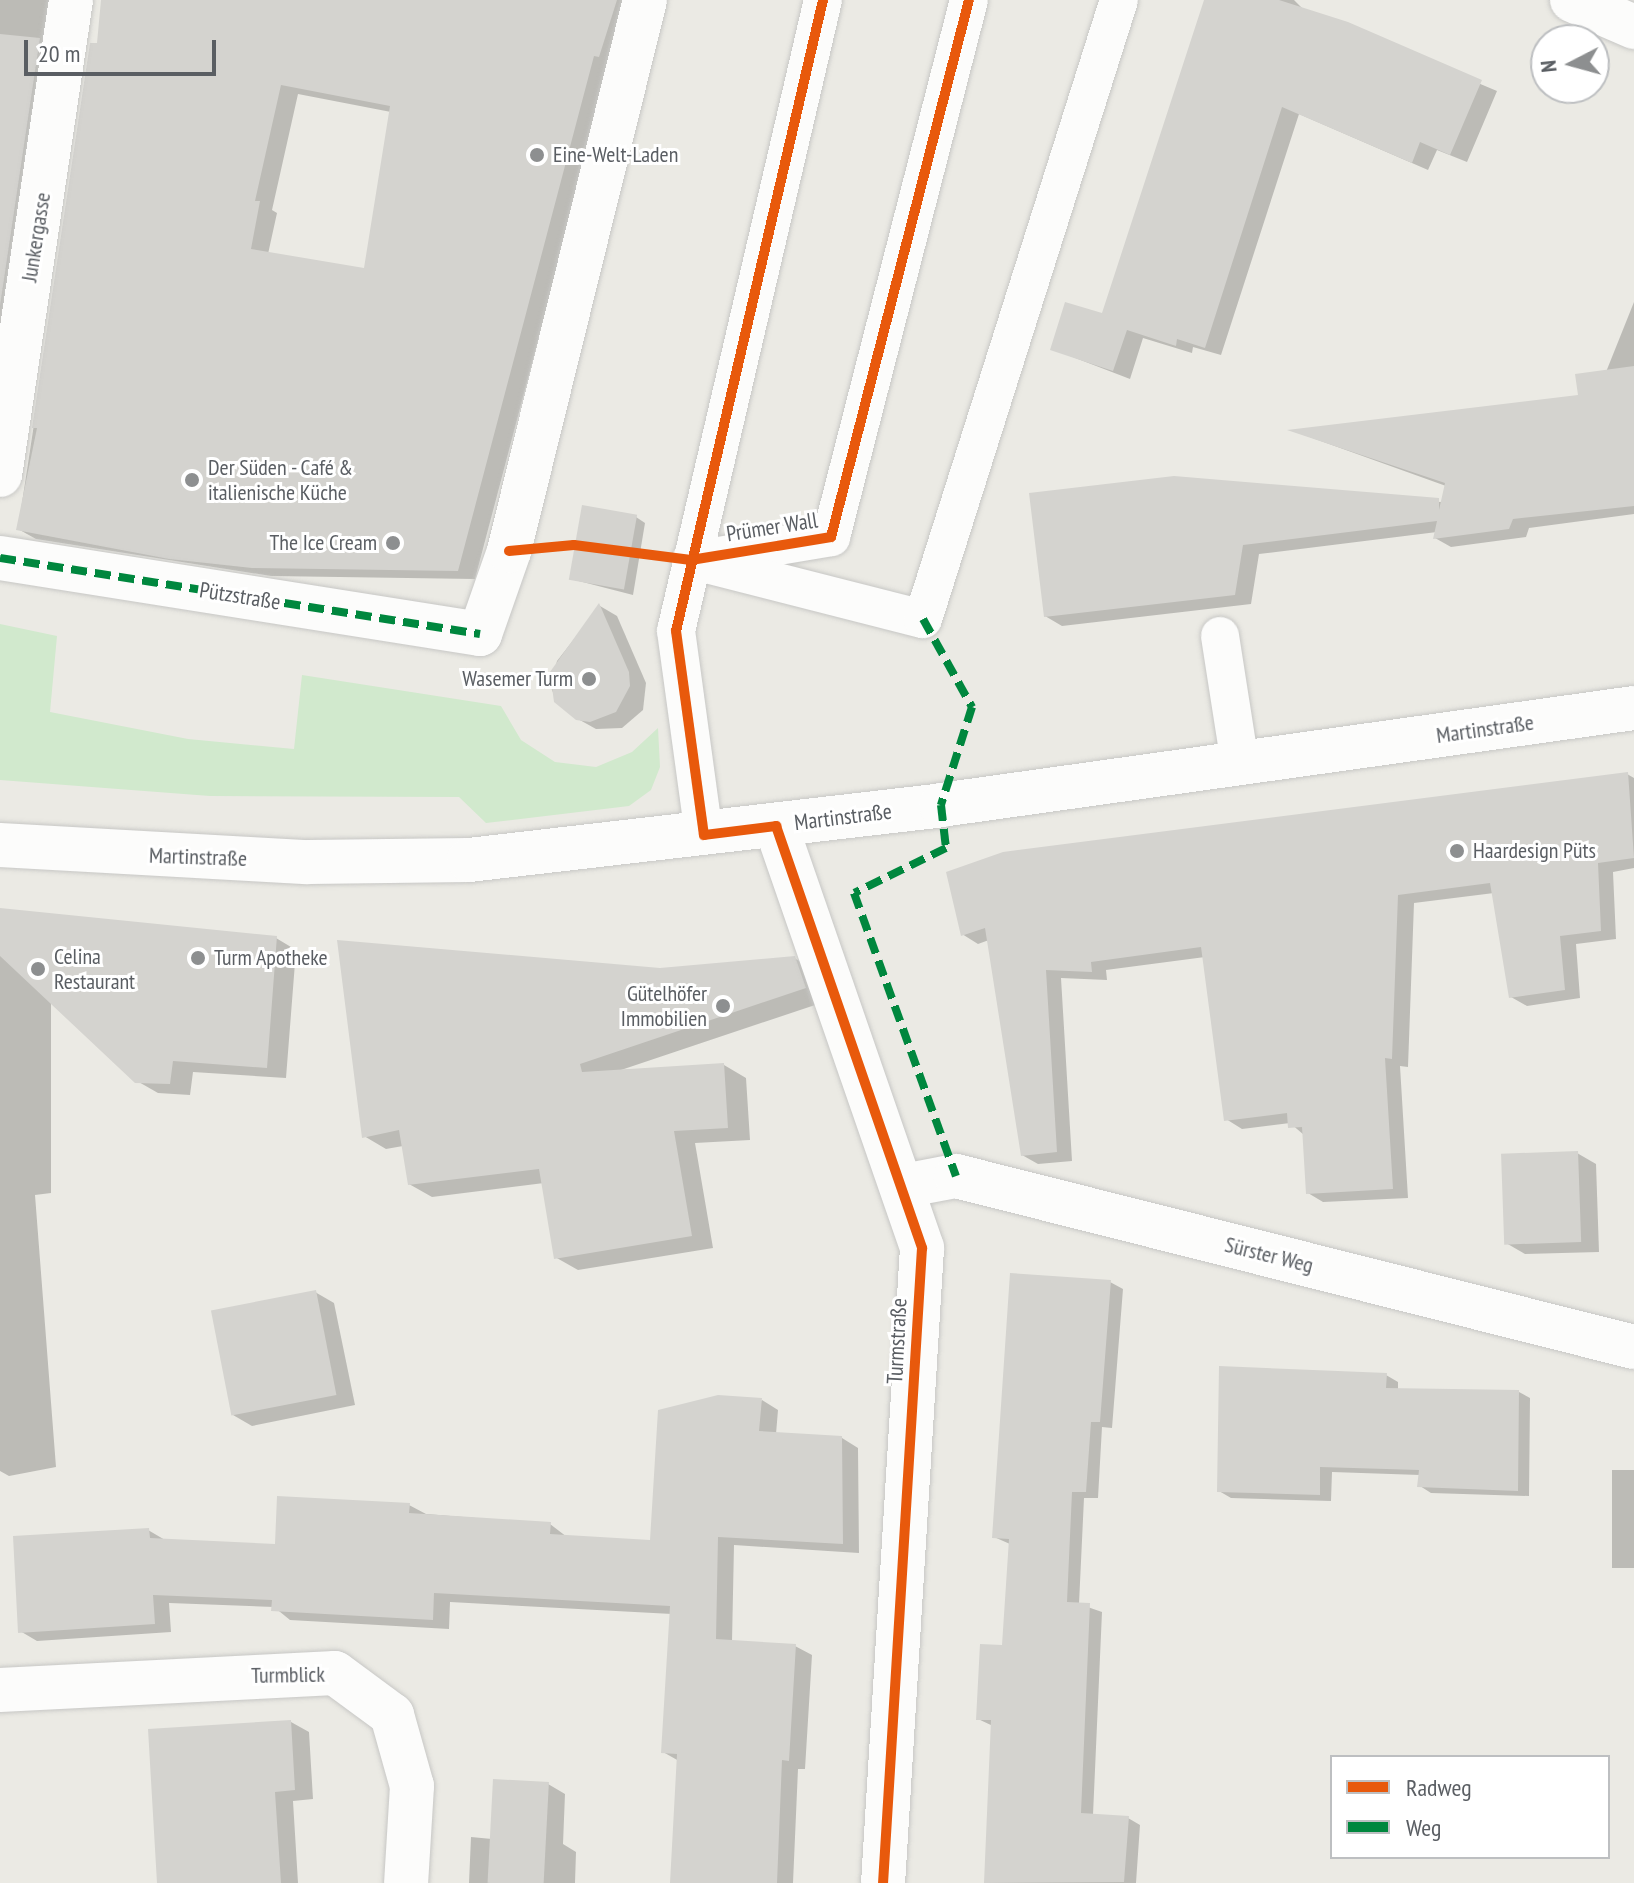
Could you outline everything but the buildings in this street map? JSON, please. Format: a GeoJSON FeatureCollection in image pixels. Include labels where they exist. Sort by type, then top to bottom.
{"type":"FeatureCollection","features":[{"type":"Feature","properties":{"kind":"street","name":"Junkergasse"},"geometry":{"type":"LineString","coordinates":[[0,475],[71,0]]}},
{"type":"Feature","properties":{"kind":"street","name":"Pützstraße"},"geometry":{"type":"LineString","coordinates":[[0,558],[480,634],[509,551],[645,0]]}},
{"type":"Feature","properties":{"kind":"street"},"geometry":{"type":"LineString","coordinates":[[1572,0],[1634,27]]}},
{"type":"Feature","properties":{"kind":"street","name":"Martinstraße"},"geometry":{"type":"LineString","coordinates":[[0,845],[292,861],[469,860],[776,826],[1634,708]]}},
{"type":"Feature","properties":{"kind":"street","name":"Turmstraße"},"geometry":{"type":"LineString","coordinates":[[776,826],[922,1248],[883,1883]]}},
{"type":"Feature","properties":{"kind":"street","name":"Sürster Weg"},"geometry":{"type":"LineString","coordinates":[[903,1186],[956,1176],[1634,1347]]}},
{"type":"Feature","properties":{"kind":"street","name":"Turmblick"},"geometry":{"type":"LineString","coordinates":[[0,1690],[335,1673],[392,1715],[412,1786],[406,1883]]}},
{"type":"Feature","properties":{"kind":"lane","name":"Prümer Wall"},"geometry":{"type":"LineString","coordinates":[[823,0],[691,560],[831,537],[969,0]]}},
{"type":"Feature","properties":{"kind":"lane"},"geometry":{"type":"LineString","coordinates":[[704,835],[676,631],[691,560],[923,619],[1119,0]]}},
{"type":"Feature","properties":{"kind":"lane"},"geometry":{"type":"LineString","coordinates":[[1220,636],[1240,763]]}},
{"type":"Feature","properties":{"kind":"green space"},"geometry":{"type":"Polygon","coordinates":[[[0,624],[57,636],[50,712],[188,739],[294,749],[302,675],[501,706],[521,740],[555,762],[596,767],[632,752],[658,728],[660,767],[651,790],[629,806],[486,823],[459,797],[210,796],[0,780],[0,624]]]}},
{"type":"Feature","properties":{"kind":"marked path"},"geometry":{"type":"LineString","coordinates":[[0,558],[480,634]]}},
{"type":"Feature","properties":{"kind":"marked path"},"geometry":{"type":"LineString","coordinates":[[923,619],[972,707],[941,805],[946,848],[854,893],[956,1176]]}},
{"type":"Feature","properties":{"kind":"cycle path"},"geometry":{"type":"LineString","coordinates":[[823,0],[676,631],[704,835],[776,826],[922,1248],[883,1883]]}},
{"type":"Feature","properties":{"kind":"cycle path"},"geometry":{"type":"LineString","coordinates":[[509,551],[574,545],[691,560],[831,537],[969,0]]}},
{"type":"Feature","properties":{"kind":"place","name":"Eine-Welt-Laden"},"geometry":{"type":"Point","coordinates":[537,155]}},
{"type":"Feature","properties":{"kind":"place","name":"Der Süden - Café & italienische Küche"},"geometry":{"type":"Point","coordinates":[192,480]}},
{"type":"Feature","properties":{"kind":"place","name":"The Ice Cream"},"geometry":{"type":"Point","coordinates":[393,543]}},
{"type":"Feature","properties":{"kind":"place","name":"Wasemer Turm"},"geometry":{"type":"Point","coordinates":[589,679]}},
{"type":"Feature","properties":{"kind":"place","name":"Haardesign Püts"},"geometry":{"type":"Point","coordinates":[1457,851]}},
{"type":"Feature","properties":{"kind":"place","name":"Turm Apotheke"},"geometry":{"type":"Point","coordinates":[198,958]}},
{"type":"Feature","properties":{"kind":"place","name":"Celina Restaurant"},"geometry":{"type":"Point","coordinates":[38,969]}},
{"type":"Feature","properties":{"kind":"place","name":"Gütelhöfer Immobilien"},"geometry":{"type":"Point","coordinates":[723,1006]}}]}
